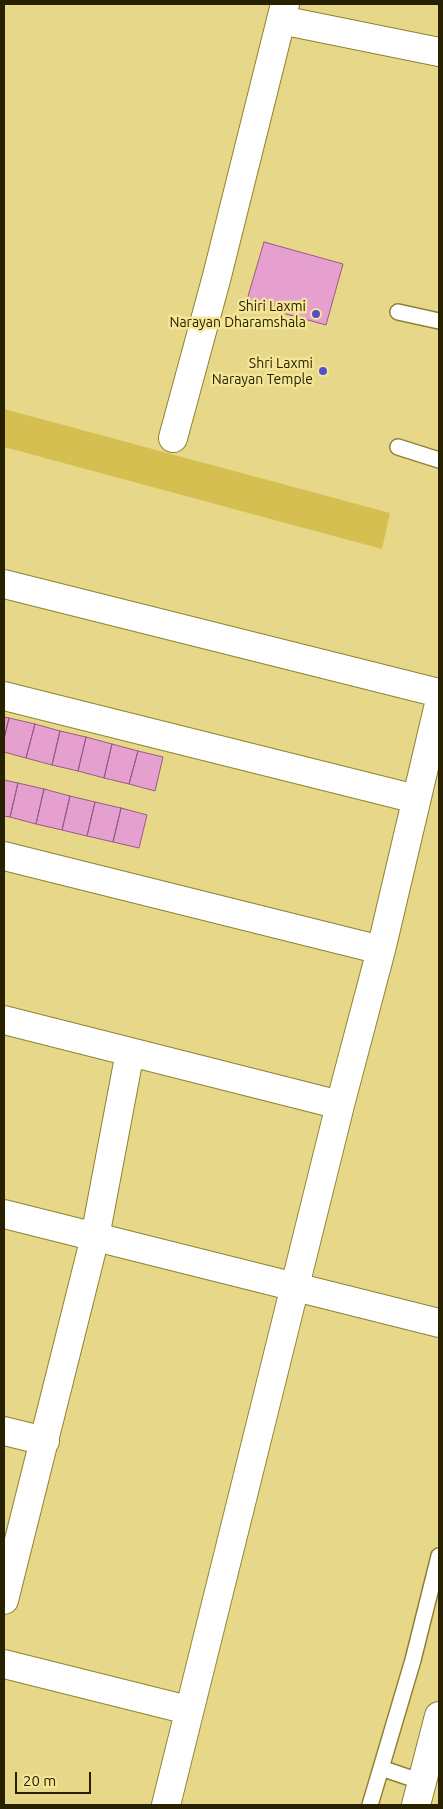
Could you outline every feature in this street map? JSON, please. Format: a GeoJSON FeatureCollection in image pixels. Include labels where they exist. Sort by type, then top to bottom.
{"type":"FeatureCollection","features":[{"type":"Feature","properties":{"kind":"street"},"geometry":{"type":"LineString","coordinates":[[173,438],[217,276],[283,12],[439,52]]}},
{"type":"Feature","properties":{"kind":"street"},"geometry":{"type":"LineString","coordinates":[[4,584],[439,693]]}},
{"type":"Feature","properties":{"kind":"street"},"geometry":{"type":"LineString","coordinates":[[4,696],[416,799]]}},
{"type":"Feature","properties":{"kind":"street"},"geometry":{"type":"LineString","coordinates":[[166,1805],[188,1710],[340,1105],[381,950],[439,704]]}},
{"type":"Feature","properties":{"kind":"street"},"geometry":{"type":"LineString","coordinates":[[4,856],[381,950]]}},
{"type":"Feature","properties":{"kind":"street"},"geometry":{"type":"LineString","coordinates":[[4,1020],[340,1105]]}},
{"type":"Feature","properties":{"kind":"street"},"geometry":{"type":"LineString","coordinates":[[4,1600],[95,1237],[130,1052]]}},
{"type":"Feature","properties":{"kind":"street"},"geometry":{"type":"LineString","coordinates":[[4,1214],[439,1324]]}},
{"type":"Feature","properties":{"kind":"street"},"geometry":{"type":"LineString","coordinates":[[4,1430],[45,1441]]}},
{"type":"Feature","properties":{"kind":"street"},"geometry":{"type":"LineString","coordinates":[[4,1664],[188,1710]]}},
{"type":"Feature","properties":{"kind":"street"},"geometry":{"type":"LineString","coordinates":[[419,1794],[439,1716]]}},
{"type":"Feature","properties":{"kind":"lane"},"geometry":{"type":"LineString","coordinates":[[398,312],[439,321]]}},
{"type":"Feature","properties":{"kind":"lane"},"geometry":{"type":"LineString","coordinates":[[398,447],[439,460]]}},
{"type":"Feature","properties":{"kind":"lane"},"geometry":{"type":"LineString","coordinates":[[370,1805],[413,1660],[439,1556]]}},
{"type":"Feature","properties":{"kind":"lane"},"geometry":{"type":"LineString","coordinates":[[381,1768],[419,1794]]}},
{"type":"Feature","properties":{"kind":"shaded area"},"geometry":{"type":"Polygon","coordinates":[[[4,409],[390,513],[382,549],[4,447],[4,409]]]}},
{"type":"Feature","properties":{"kind":"building"},"geometry":{"type":"Polygon","coordinates":[[[264,242],[343,264],[326,325],[246,303],[264,242]]]}},
{"type":"Feature","properties":{"kind":"building"},"geometry":{"type":"Polygon","coordinates":[[[4,717],[9,718],[4,739],[4,717]]]}},
{"type":"Feature","properties":{"kind":"building"},"geometry":{"type":"Polygon","coordinates":[[[9,718],[35,724],[26,758],[4,752],[4,739],[9,718]]]}},
{"type":"Feature","properties":{"kind":"building"},"geometry":{"type":"Polygon","coordinates":[[[35,724],[60,731],[52,765],[26,758],[35,724]]]}},
{"type":"Feature","properties":{"kind":"building"},"geometry":{"type":"Polygon","coordinates":[[[60,731],[86,737],[78,771],[52,765],[60,731]]]}},
{"type":"Feature","properties":{"kind":"building"},"geometry":{"type":"Polygon","coordinates":[[[86,737],[112,744],[104,778],[78,771],[86,737]]]}},
{"type":"Feature","properties":{"kind":"building"},"geometry":{"type":"Polygon","coordinates":[[[112,744],[138,751],[129,784],[104,778],[112,744]]]}},
{"type":"Feature","properties":{"kind":"building"},"geometry":{"type":"Polygon","coordinates":[[[138,751],[163,757],[155,791],[129,784],[138,751]]]}},
{"type":"Feature","properties":{"kind":"building"},"geometry":{"type":"Polygon","coordinates":[[[4,780],[18,783],[10,817],[4,816],[4,780]]]}},
{"type":"Feature","properties":{"kind":"building"},"geometry":{"type":"Polygon","coordinates":[[[18,783],[44,789],[36,824],[10,817],[18,783]]]}},
{"type":"Feature","properties":{"kind":"building"},"geometry":{"type":"Polygon","coordinates":[[[44,789],[70,796],[62,830],[36,824],[44,789]]]}},
{"type":"Feature","properties":{"kind":"building"},"geometry":{"type":"Polygon","coordinates":[[[70,796],[95,802],[87,836],[62,830],[70,796]]]}},
{"type":"Feature","properties":{"kind":"building"},"geometry":{"type":"Polygon","coordinates":[[[95,802],[121,808],[113,842],[87,836],[95,802]]]}},
{"type":"Feature","properties":{"kind":"building"},"geometry":{"type":"Polygon","coordinates":[[[121,808],[147,815],[139,848],[113,842],[121,808]]]}},
{"type":"Feature","properties":{"kind":"place","name":"Shiri Laxmi Narayan Dharamshala"},"geometry":{"type":"Point","coordinates":[316,314]}},
{"type":"Feature","properties":{"kind":"place","name":"Shri Laxmi Narayan Temple"},"geometry":{"type":"Point","coordinates":[323,371]}}]}
